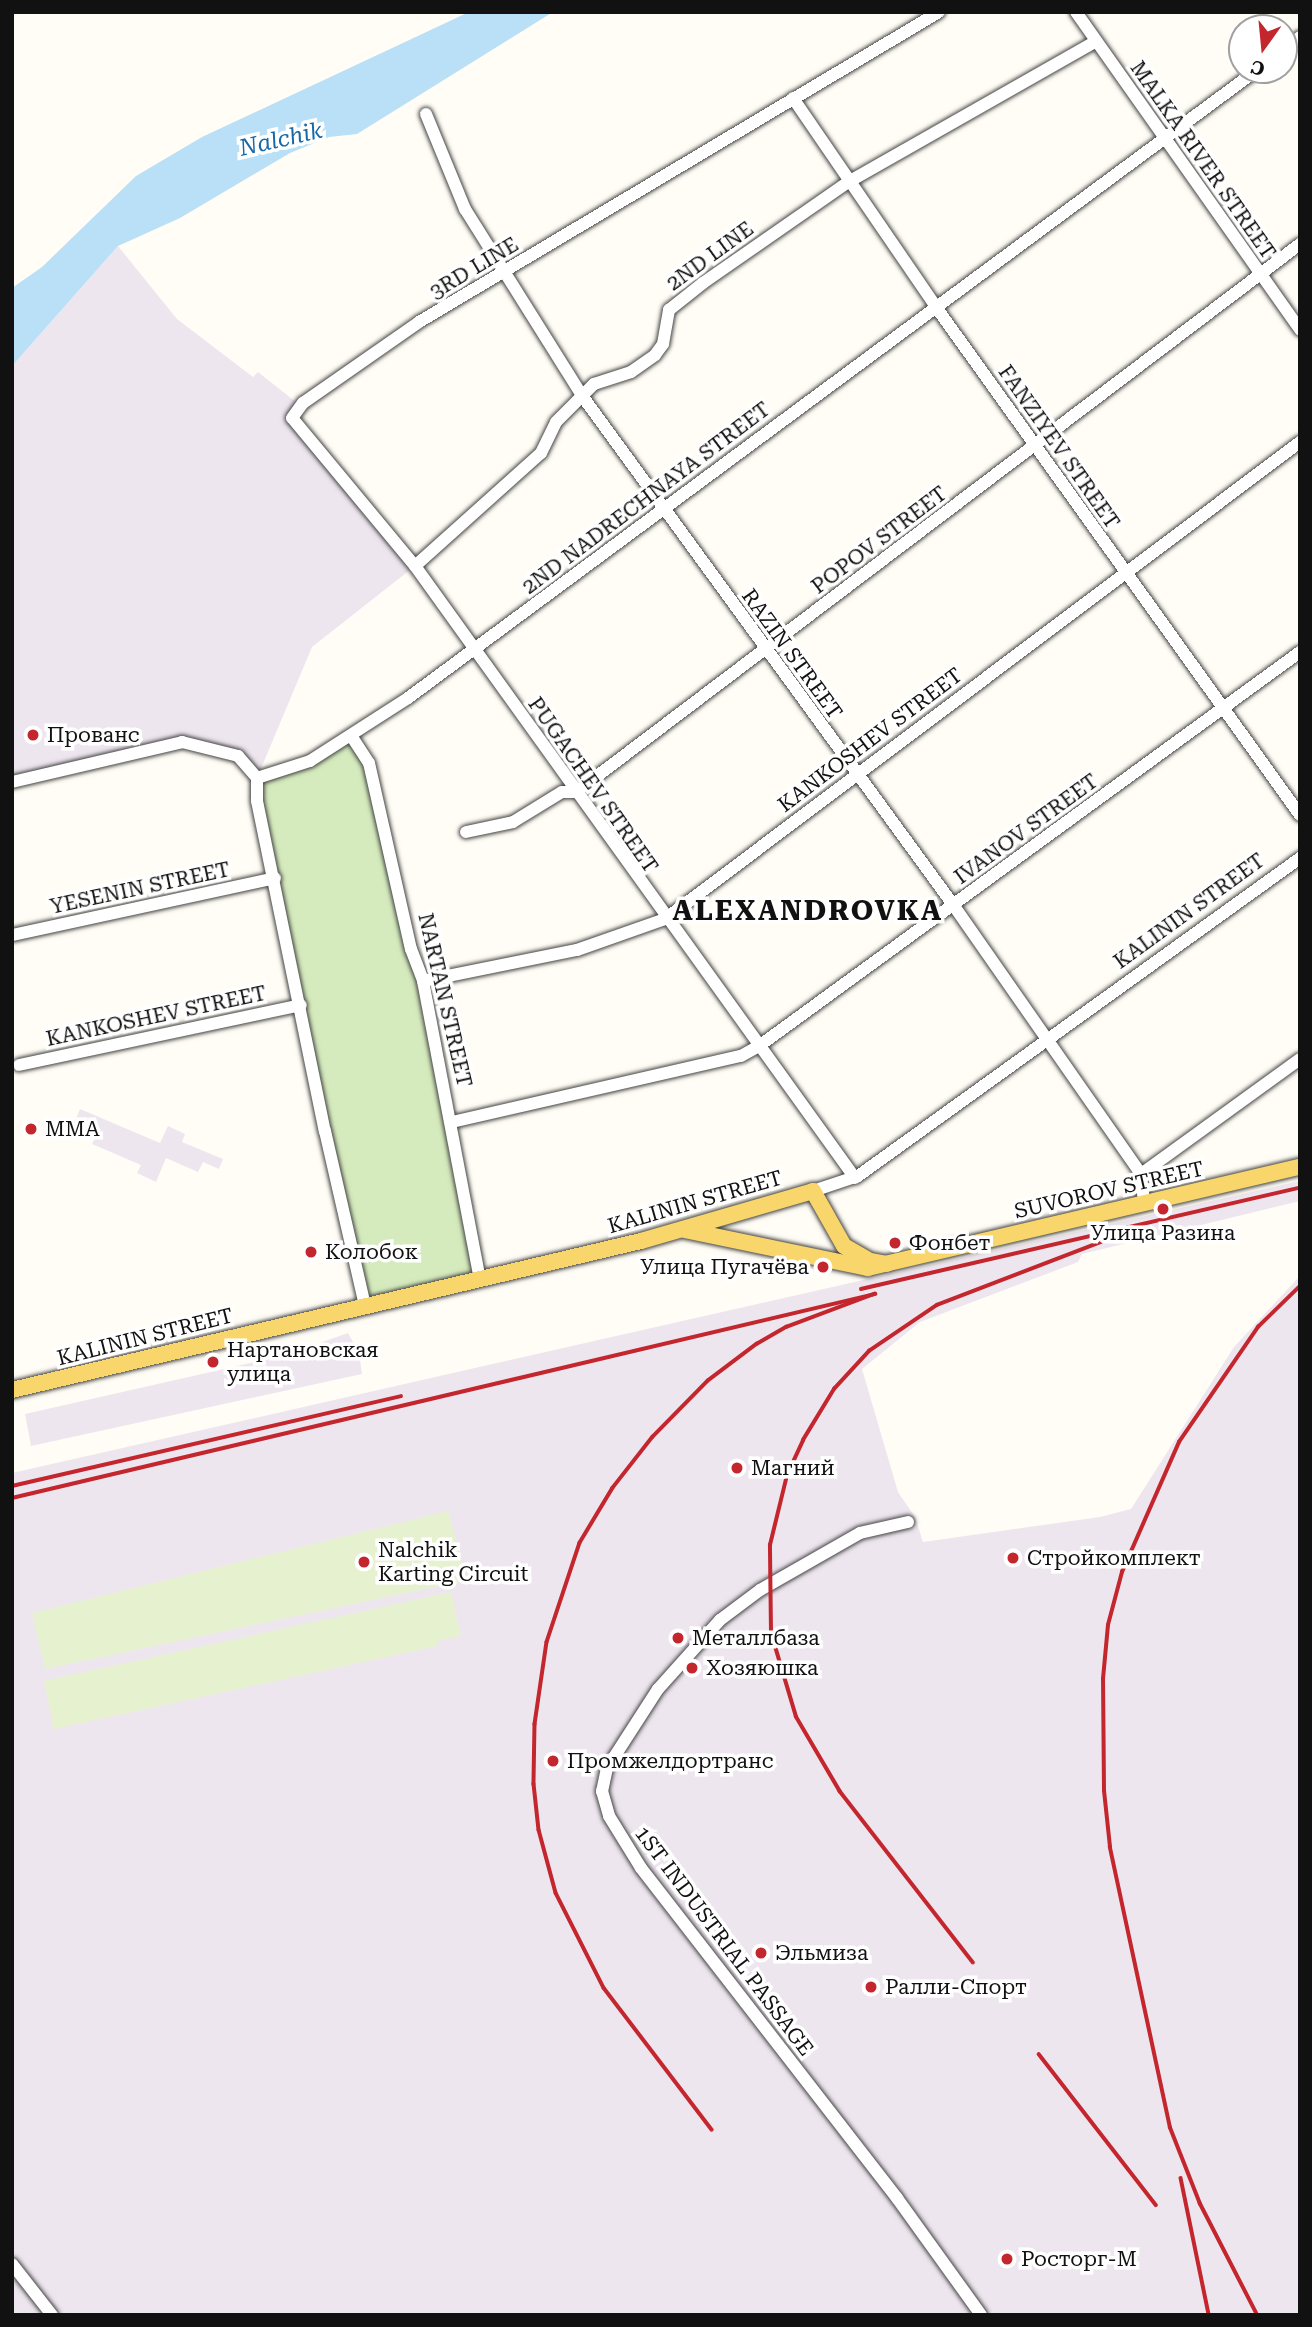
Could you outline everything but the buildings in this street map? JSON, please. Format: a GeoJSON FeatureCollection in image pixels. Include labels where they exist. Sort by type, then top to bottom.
{"type":"FeatureCollection","features":[{"type":"Feature","properties":{"kind":"main road","name":"SUVOROV STREET"},"geometry":{"type":"LineString","coordinates":[[679,1229],[747,1240],[859,1268],[887,1264],[1300,1167]]}},
{"type":"Feature","properties":{"kind":"main road","name":"KALININ STREET"},"geometry":{"type":"LineString","coordinates":[[12,1390],[480,1279],[679,1229],[813,1191]]}},
{"type":"Feature","properties":{"kind":"main road"},"geometry":{"type":"LineString","coordinates":[[813,1191],[844,1246],[870,1262],[887,1264]]}},
{"type":"Feature","properties":{"kind":"street","name":"3RD LINE"},"geometry":{"type":"LineString","coordinates":[[474,651],[415,566],[292,418],[303,403],[419,322],[939,12]]}},
{"type":"Feature","properties":{"kind":"street","name":"MALKA RIVER STREET"},"geometry":{"type":"LineString","coordinates":[[1076,12],[1300,330]]}},
{"type":"Feature","properties":{"kind":"street","name":"2ND LINE"},"geometry":{"type":"LineString","coordinates":[[415,566],[541,453],[556,422],[594,384],[631,372],[655,355],[663,344],[669,310],[850,181],[1096,41]]}},
{"type":"Feature","properties":{"kind":"street","name":"2ND NADRECHNAYA STREET"},"geometry":{"type":"LineString","coordinates":[[257,778],[310,761],[352,737],[474,651],[663,508],[1239,84]]}},
{"type":"Feature","properties":{"kind":"street","name":"FANZIYEV STREET"},"geometry":{"type":"LineString","coordinates":[[793,98],[936,307],[1300,815]]}},
{"type":"Feature","properties":{"kind":"street","name":"RAZIN STREET"},"geometry":{"type":"LineString","coordinates":[[426,114],[461,201],[503,273],[583,397],[855,775],[954,906],[1141,1174],[1144,1204]]}},
{"type":"Feature","properties":{"kind":"street","name":"POPOV STREET"},"geometry":{"type":"LineString","coordinates":[[466,832],[513,822],[562,792],[576,792],[1300,244]]}},
{"type":"Feature","properties":{"kind":"street","name":"KANKOSHEV STREET"},"geometry":{"type":"LineString","coordinates":[[423,981],[576,950],[665,919],[1300,442]]}},
{"type":"Feature","properties":{"kind":"street","name":"PUGACHEV STREET"},"geometry":{"type":"LineString","coordinates":[[474,651],[665,919],[855,1178]]}},
{"type":"Feature","properties":{"kind":"street","name":"IVANOV STREET"},"geometry":{"type":"LineString","coordinates":[[452,1122],[741,1056],[759,1046],[954,906],[1300,652]]}},
{"type":"Feature","properties":{"kind":"street","name":"NARTAN STREET"},"geometry":{"type":"LineString","coordinates":[[352,737],[369,763],[411,949],[423,981],[480,1279]]}},
{"type":"Feature","properties":{"kind":"street"},"geometry":{"type":"LineString","coordinates":[[12,782],[182,742],[237,755],[257,778],[257,801],[365,1306]]}},
{"type":"Feature","properties":{"kind":"street","name":"KALININ STREET"},"geometry":{"type":"LineString","coordinates":[[813,1191],[855,1178],[1300,858]]}},
{"type":"Feature","properties":{"kind":"street","name":"YESENIN STREET"},"geometry":{"type":"LineString","coordinates":[[12,935],[275,878]]}},
{"type":"Feature","properties":{"kind":"street","name":"KANKOSHEV STREET"},"geometry":{"type":"LineString","coordinates":[[19,1065],[301,1005]]}},
{"type":"Feature","properties":{"kind":"street"},"geometry":{"type":"LineString","coordinates":[[1141,1174],[1300,1059]]}},
{"type":"Feature","properties":{"kind":"street","name":"1ST INDUSTRIAL PASSAGE"},"geometry":{"type":"LineString","coordinates":[[908,1522],[860,1533],[730,1611],[658,1689],[607,1768],[602,1791],[609,1816],[641,1868],[897,2198],[981,2315]]}},
{"type":"Feature","properties":{"kind":"street"},"geometry":{"type":"LineString","coordinates":[[12,2264],[52,2315]]}},
{"type":"Feature","properties":{"kind":"shaded area"},"geometry":{"type":"Polygon","coordinates":[[[118,246],[177,319],[253,377],[258,372],[301,406],[292,418],[415,566],[312,647],[257,778],[249,765],[196,743],[12,782],[12,366],[118,246]]]}},
{"type":"Feature","properties":{"kind":"shaded area"},"geometry":{"type":"Polygon","coordinates":[[[80,1109],[160,1143],[168,1126],[185,1134],[182,1142],[223,1159],[219,1169],[203,1162],[198,1172],[166,1158],[156,1182],[137,1173],[141,1165],[92,1144],[97,1134],[74,1124],[80,1109]]]}},
{"type":"Feature","properties":{"kind":"shaded area"},"geometry":{"type":"Polygon","coordinates":[[[1300,1181],[1300,1201],[1082,1254],[1078,1262],[920,1322],[862,1369],[898,1492],[915,1517],[923,1542],[1100,1517],[1131,1509],[1234,1347],[1300,1276],[1300,2315],[12,2315],[12,1473],[1300,1181]]]}},
{"type":"Feature","properties":{"kind":"shaded area"},"geometry":{"type":"Polygon","coordinates":[[[348,1333],[359,1353],[362,1374],[31,1446],[25,1414],[282,1356],[348,1333]]]}},
{"type":"Feature","properties":{"kind":"green space"},"geometry":{"type":"Polygon","coordinates":[[[352,737],[364,755],[404,904],[480,1279],[365,1306],[257,778],[352,737]]]}},
{"type":"Feature","properties":{"kind":"green space"},"geometry":{"type":"Polygon","coordinates":[[[448,1511],[467,1580],[45,1669],[32,1613],[448,1511]]]}},
{"type":"Feature","properties":{"kind":"green space"},"geometry":{"type":"Polygon","coordinates":[[[451,1592],[461,1636],[437,1641],[437,1646],[54,1729],[44,1681],[451,1592]]]}},
{"type":"Feature","properties":{"kind":"water","name":"Nalchik"},"geometry":{"type":"Polygon","coordinates":[[[469,12],[553,12],[357,134],[329,137],[290,153],[180,218],[118,246],[12,366],[12,288],[42,267],[136,176],[202,137],[469,12]]]}},
{"type":"Feature","properties":{"kind":"railway"},"geometry":{"type":"LineString","coordinates":[[861,1289],[1300,1188]]}},
{"type":"Feature","properties":{"kind":"railway"},"geometry":{"type":"LineString","coordinates":[[973,1963],[840,1792],[796,1717],[771,1633],[770,1545],[787,1475],[803,1440],[834,1389],[869,1351],[937,1305],[1101,1242]]}},
{"type":"Feature","properties":{"kind":"railway"},"geometry":{"type":"LineString","coordinates":[[1257,2315],[1200,2204],[1170,2128],[1110,1847],[1104,1791],[1103,1679],[1108,1625],[1122,1572],[1179,1442],[1258,1327],[1300,1286]]}},
{"type":"Feature","properties":{"kind":"railway"},"geometry":{"type":"LineString","coordinates":[[12,1498],[875,1294],[787,1327],[757,1344],[708,1381],[653,1437],[613,1488],[580,1543],[547,1642],[535,1724],[534,1784],[539,1830],[556,1893],[604,1988],[712,2130]]}},
{"type":"Feature","properties":{"kind":"railway"},"geometry":{"type":"LineString","coordinates":[[12,1486],[401,1396]]}},
{"type":"Feature","properties":{"kind":"railway"},"geometry":{"type":"LineString","coordinates":[[1039,2054],[1156,2205]]}},
{"type":"Feature","properties":{"kind":"railway"},"geometry":{"type":"LineString","coordinates":[[1181,2178],[1209,2315]]}},
{"type":"Feature","properties":{"kind":"place","name":"Прованс"},"geometry":{"type":"Point","coordinates":[33,735]}},
{"type":"Feature","properties":{"kind":"place","name":"MMA"},"geometry":{"type":"Point","coordinates":[31,1129]}},
{"type":"Feature","properties":{"kind":"place","name":"Улица Разина"},"geometry":{"type":"Point","coordinates":[1163,1209]}},
{"type":"Feature","properties":{"kind":"place","name":"Фонбет"},"geometry":{"type":"Point","coordinates":[895,1243]}},
{"type":"Feature","properties":{"kind":"place","name":"Колобок"},"geometry":{"type":"Point","coordinates":[311,1252]}},
{"type":"Feature","properties":{"kind":"place","name":"Улица Пугачёва"},"geometry":{"type":"Point","coordinates":[823,1267]}},
{"type":"Feature","properties":{"kind":"place","name":"Нартановская улица"},"geometry":{"type":"Point","coordinates":[213,1362]}},
{"type":"Feature","properties":{"kind":"place","name":"Магний"},"geometry":{"type":"Point","coordinates":[737,1468]}},
{"type":"Feature","properties":{"kind":"place","name":"Стройкомплект"},"geometry":{"type":"Point","coordinates":[1013,1558]}},
{"type":"Feature","properties":{"kind":"place","name":"Nalchik Karting Circuit"},"geometry":{"type":"Point","coordinates":[364,1562]}},
{"type":"Feature","properties":{"kind":"place","name":"Металлбаза"},"geometry":{"type":"Point","coordinates":[678,1638]}},
{"type":"Feature","properties":{"kind":"place","name":"Хозяюшка"},"geometry":{"type":"Point","coordinates":[692,1668]}},
{"type":"Feature","properties":{"kind":"place","name":"Промжелдортранс"},"geometry":{"type":"Point","coordinates":[553,1761]}},
{"type":"Feature","properties":{"kind":"place","name":"Эльмиза"},"geometry":{"type":"Point","coordinates":[761,1953]}},
{"type":"Feature","properties":{"kind":"place","name":"Ралли-Спорт"},"geometry":{"type":"Point","coordinates":[871,1987]}},
{"type":"Feature","properties":{"kind":"place","name":"Росторг-М"},"geometry":{"type":"Point","coordinates":[1007,2259]}},
{"type":"Feature","properties":{"kind":"district","name":"ALEXANDROVKA"},"geometry":{"type":"Point","coordinates":[808,911]}}]}
